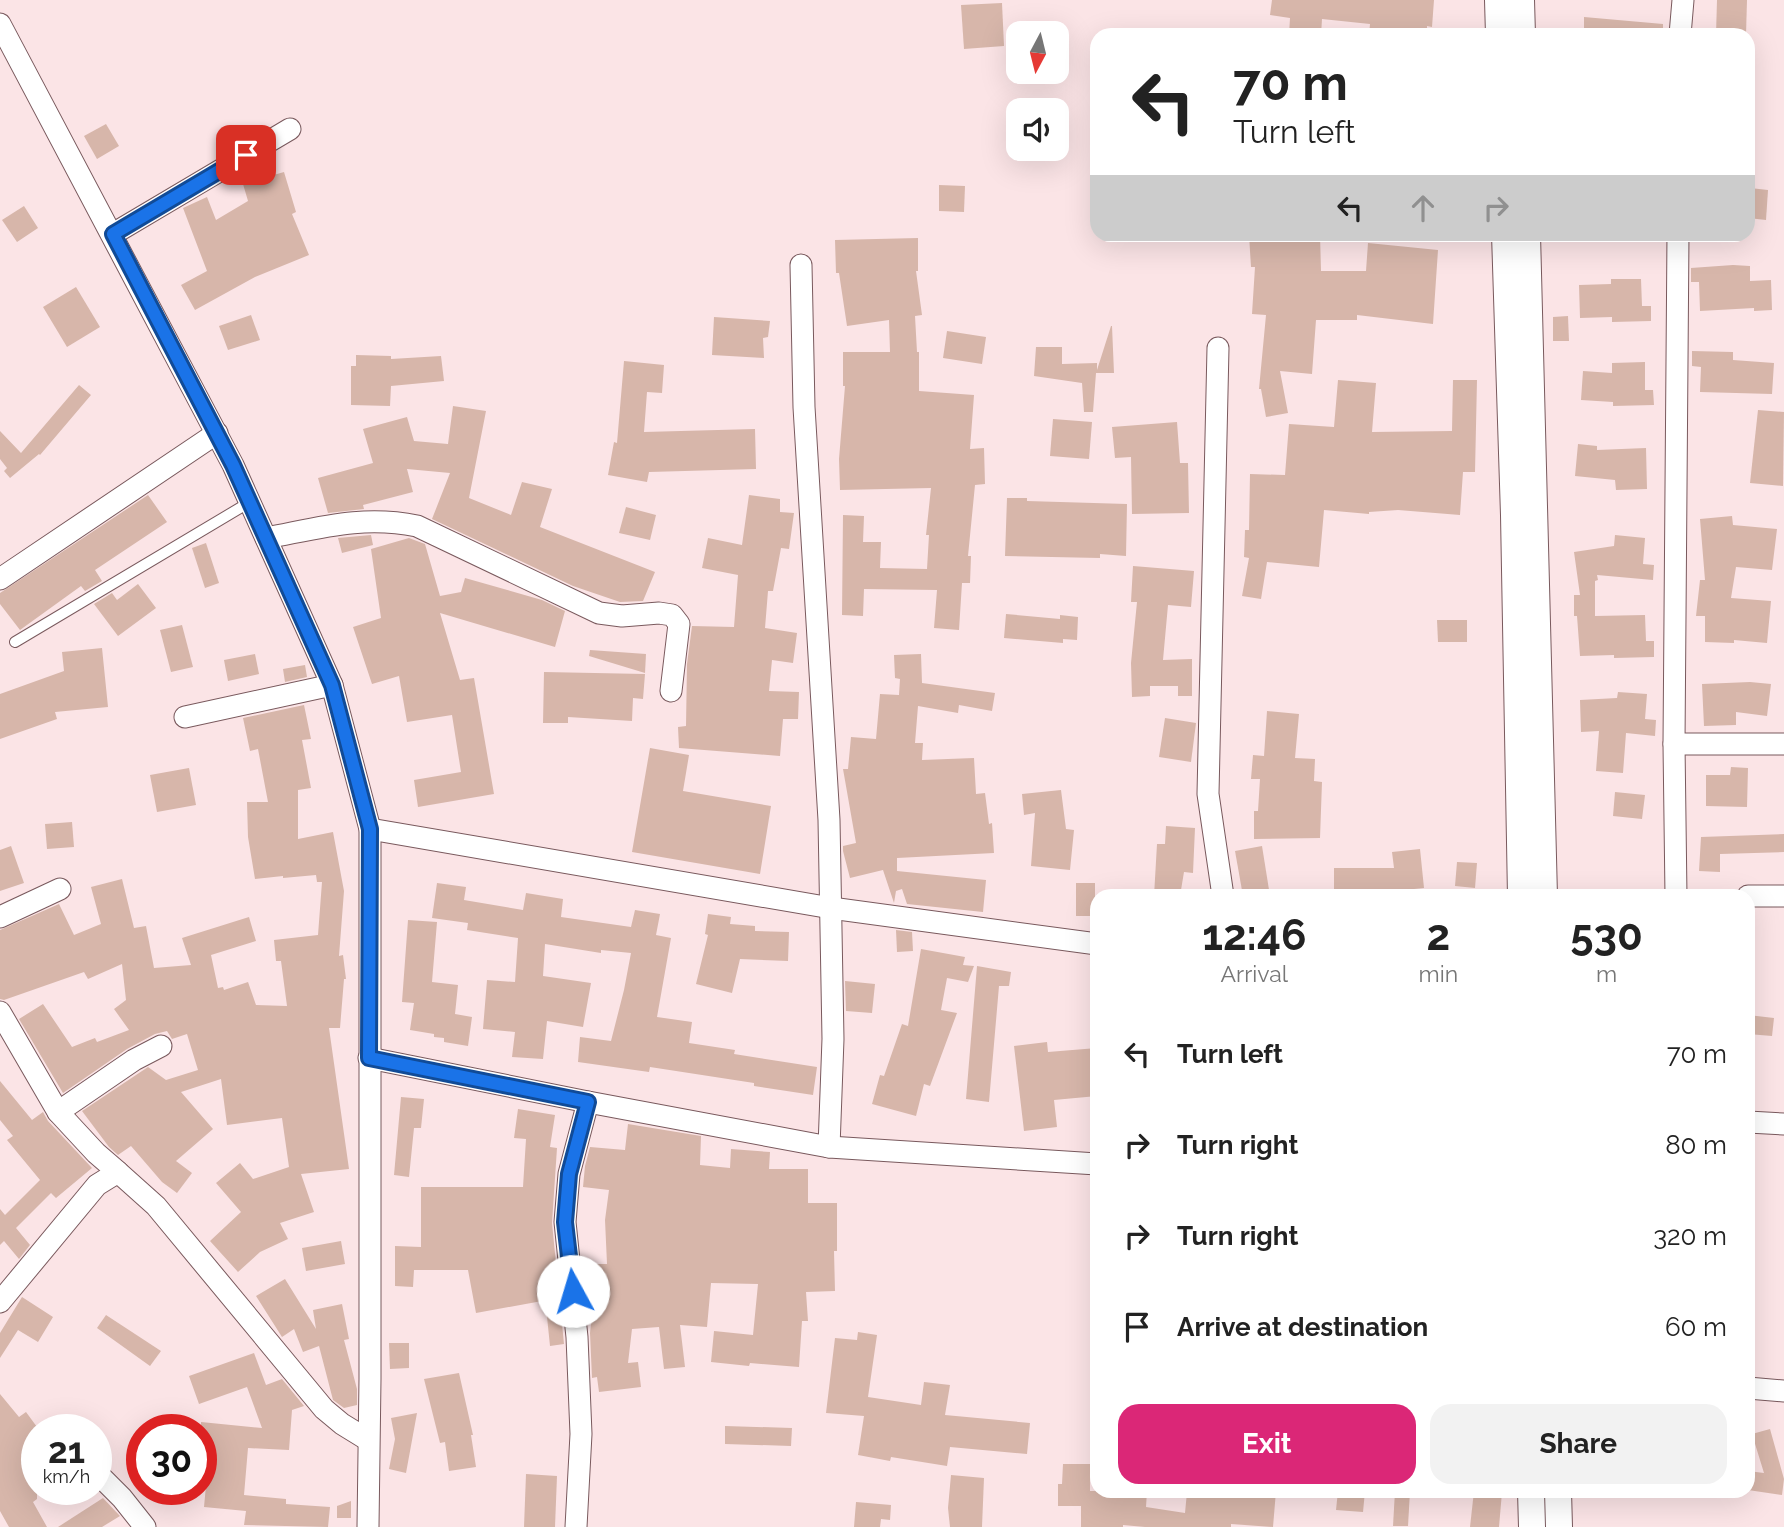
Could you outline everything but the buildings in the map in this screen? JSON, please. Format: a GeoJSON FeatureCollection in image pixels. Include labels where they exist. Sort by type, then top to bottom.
{"type":"FeatureCollection","features":[{"type":"Feature","properties":{"kind":"street"},"geometry":{"type":"LineString","coordinates":[[1498,0],[1499,28]]}},
{"type":"Feature","properties":{"kind":"street"},"geometry":{"type":"LineString","coordinates":[[1521,0],[1522,28]]}},
{"type":"Feature","properties":{"kind":"street"},"geometry":{"type":"LineString","coordinates":[[1681,28],[1683,0]]}},
{"type":"Feature","properties":{"kind":"street"},"geometry":{"type":"LineString","coordinates":[[0,24],[113,234],[250,502],[332,685],[370,829],[368,1527]]}},
{"type":"Feature","properties":{"kind":"street"},"geometry":{"type":"LineString","coordinates":[[113,234],[290,129]]}},
{"type":"Feature","properties":{"kind":"street"},"geometry":{"type":"LineString","coordinates":[[1505,242],[1521,889]]}},
{"type":"Feature","properties":{"kind":"street"},"geometry":{"type":"LineString","coordinates":[[1527,242],[1544,889]]}},
{"type":"Feature","properties":{"kind":"street"},"geometry":{"type":"LineString","coordinates":[[1676,889],[1674,744],[1678,242]]}},
{"type":"Feature","properties":{"kind":"street"},"geometry":{"type":"LineString","coordinates":[[801,265],[804,407],[829,820],[833,1038],[829,1147]]}},
{"type":"Feature","properties":{"kind":"street"},"geometry":{"type":"LineString","coordinates":[[1218,348],[1208,794],[1222,889]]}},
{"type":"Feature","properties":{"kind":"street"},"geometry":{"type":"LineString","coordinates":[[0,579],[217,433]]}},
{"type":"Feature","properties":{"kind":"street"},"geometry":{"type":"LineString","coordinates":[[266,538],[359,520],[417,526],[599,613],[622,616],[659,612],[672,615],[679,624],[671,691]]}},
{"type":"Feature","properties":{"kind":"street"},"geometry":{"type":"LineString","coordinates":[[185,717],[332,685]]}},
{"type":"Feature","properties":{"kind":"street"},"geometry":{"type":"LineString","coordinates":[[1674,744],[1784,744]]}},
{"type":"Feature","properties":{"kind":"street"},"geometry":{"type":"LineString","coordinates":[[370,829],[831,908],[1090,943]]}},
{"type":"Feature","properties":{"kind":"street"},"geometry":{"type":"LineString","coordinates":[[0,917],[60,889]]}},
{"type":"Feature","properties":{"kind":"street"},"geometry":{"type":"LineString","coordinates":[[1755,896],[1784,896]]}},
{"type":"Feature","properties":{"kind":"street"},"geometry":{"type":"LineString","coordinates":[[0,1012],[58,1112],[96,1153],[156,1206],[324,1409],[368,1440]]}},
{"type":"Feature","properties":{"kind":"street"},"geometry":{"type":"LineString","coordinates":[[58,1112],[134,1060],[161,1046]]}},
{"type":"Feature","properties":{"kind":"street"},"geometry":{"type":"LineString","coordinates":[[369,1058],[829,1147],[1090,1164]]}},
{"type":"Feature","properties":{"kind":"street"},"geometry":{"type":"LineString","coordinates":[[576,1527],[581,1434],[577,1337],[565,1222],[569,1174],[588,1102]]}},
{"type":"Feature","properties":{"kind":"street"},"geometry":{"type":"LineString","coordinates":[[1755,1122],[1784,1124]]}},
{"type":"Feature","properties":{"kind":"street"},"geometry":{"type":"LineString","coordinates":[[0,1301],[97,1185],[118,1172]]}},
{"type":"Feature","properties":{"kind":"street"},"geometry":{"type":"LineString","coordinates":[[1755,1389],[1784,1391]]}},
{"type":"Feature","properties":{"kind":"street"},"geometry":{"type":"LineString","coordinates":[[112,1488],[145,1527]]}},
{"type":"Feature","properties":{"kind":"street"},"geometry":{"type":"LineString","coordinates":[[1532,1498],[1532,1527]]}},
{"type":"Feature","properties":{"kind":"street"},"geometry":{"type":"LineString","coordinates":[[1558,1498],[1559,1527]]}},
{"type":"Feature","properties":{"kind":"lane"},"geometry":{"type":"LineString","coordinates":[[16,642],[250,502]]}},
{"type":"Feature","properties":{"kind":"route"},"geometry":{"type":"LineString","coordinates":[[246,155],[113,234],[233,465],[332,685],[370,829],[369,1058],[588,1102],[569,1174],[565,1222],[573,1291]]}}]}
